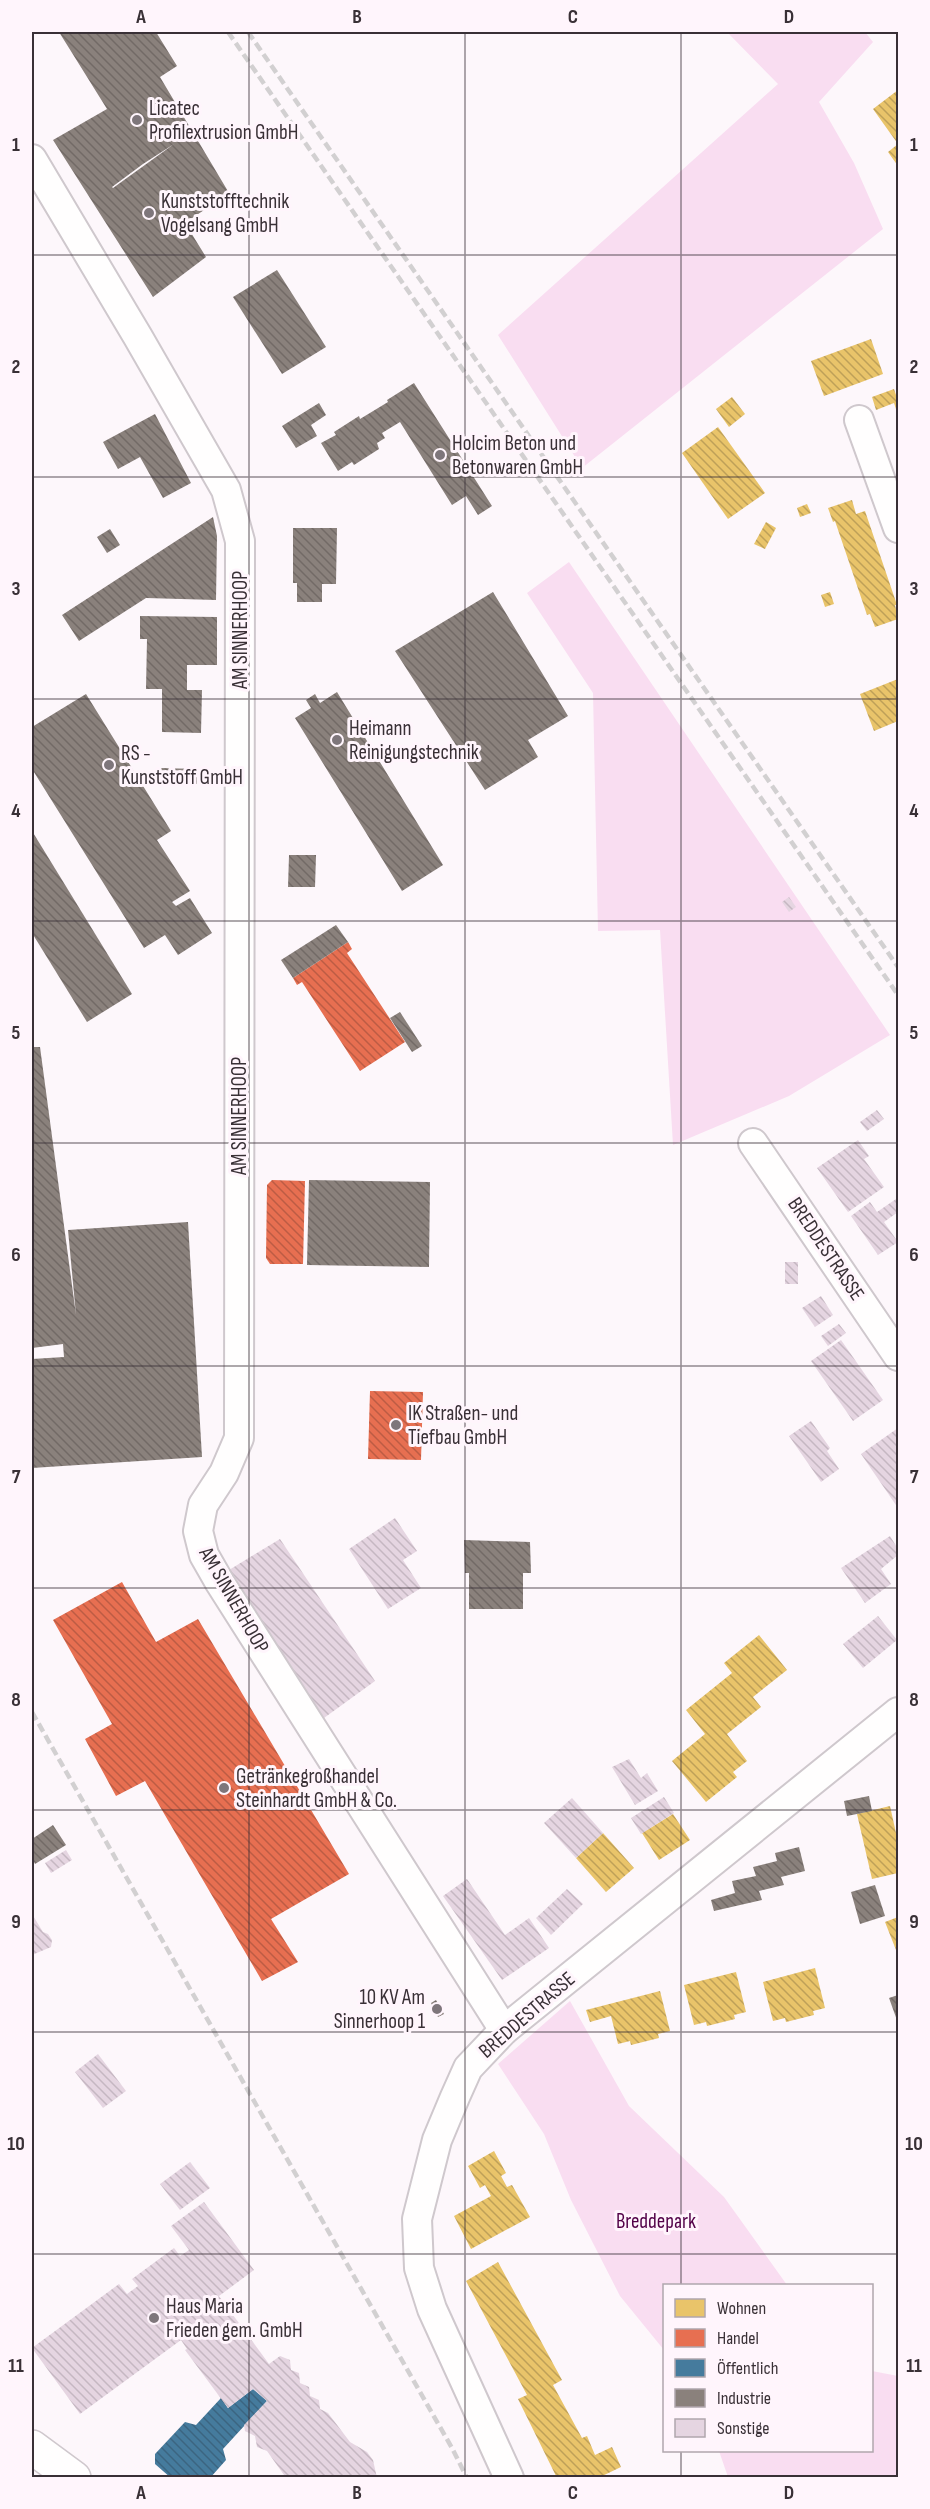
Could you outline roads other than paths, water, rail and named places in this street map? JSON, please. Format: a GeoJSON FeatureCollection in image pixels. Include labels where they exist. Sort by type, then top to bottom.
{"type":"FeatureCollection","features":[{"type":"Feature","properties":{"kind":"main road"},"geometry":{"type":"LineString","coordinates":[[32,2447],[74,2478]]}},
{"type":"Feature","properties":{"kind":"street","name":"AM SINNERHOOP"},"geometry":{"type":"LineString","coordinates":[[32,159],[226,490],[240,541],[240,1438],[224,1473],[203,1505],[198,1531],[204,1555],[504,2030]]}},
{"type":"Feature","properties":{"kind":"street"},"geometry":{"type":"LineString","coordinates":[[859,420],[898,528]]}},
{"type":"Feature","properties":{"kind":"street","name":"BREDDESTRASSE"},"geometry":{"type":"LineString","coordinates":[[753,1143],[898,1356]]}},
{"type":"Feature","properties":{"kind":"street","name":"BREDDESTRASSE"},"geometry":{"type":"LineString","coordinates":[[509,2478],[432,2309],[420,2268],[417,2219],[437,2140],[468,2068],[504,2030],[896,1723]]}},
{"type":"Feature","properties":{"kind":"railway"},"geometry":{"type":"LineString","coordinates":[[228,32],[898,995]]}},
{"type":"Feature","properties":{"kind":"railway"},"geometry":{"type":"LineString","coordinates":[[248,32],[898,967]]}},
{"type":"Feature","properties":{"kind":"railway"},"geometry":{"type":"LineString","coordinates":[[32,1712],[467,2478]]}},
{"type":"Feature","properties":{"kind":"place","name":"Licatec Profilextrusion GmbH"},"geometry":{"type":"Point","coordinates":[137,120]}},
{"type":"Feature","properties":{"kind":"place","name":"Kunststofftechnik Vogelsang GmbH"},"geometry":{"type":"Point","coordinates":[149,213]}},
{"type":"Feature","properties":{"kind":"place","name":"Holcim Beton und Betonwaren GmbH"},"geometry":{"type":"Point","coordinates":[440,455]}},
{"type":"Feature","properties":{"kind":"place","name":"Heimann Reinigungstechnik"},"geometry":{"type":"Point","coordinates":[337,740]}},
{"type":"Feature","properties":{"kind":"place","name":"RS - Kunststoff GmbH"},"geometry":{"type":"Point","coordinates":[109,765]}},
{"type":"Feature","properties":{"kind":"place","name":"IK Straßen- und Tiefbau GmbH"},"geometry":{"type":"Point","coordinates":[396,1425]}},
{"type":"Feature","properties":{"kind":"place","name":"Getränkegroßhandel Steinhardt GmbH & Co."},"geometry":{"type":"Point","coordinates":[224,1788]}},
{"type":"Feature","properties":{"kind":"place","name":"10 KV Am Sinnerhoop 1"},"geometry":{"type":"Point","coordinates":[437,2009]}},
{"type":"Feature","properties":{"kind":"place","name":"Haus Maria Frieden gem. GmbH"},"geometry":{"type":"Point","coordinates":[154,2318]}},
{"type":"Feature","properties":{"kind":"park label","name":"Breddepark"},"geometry":{"type":"Point","coordinates":[656,2221]}}]}
